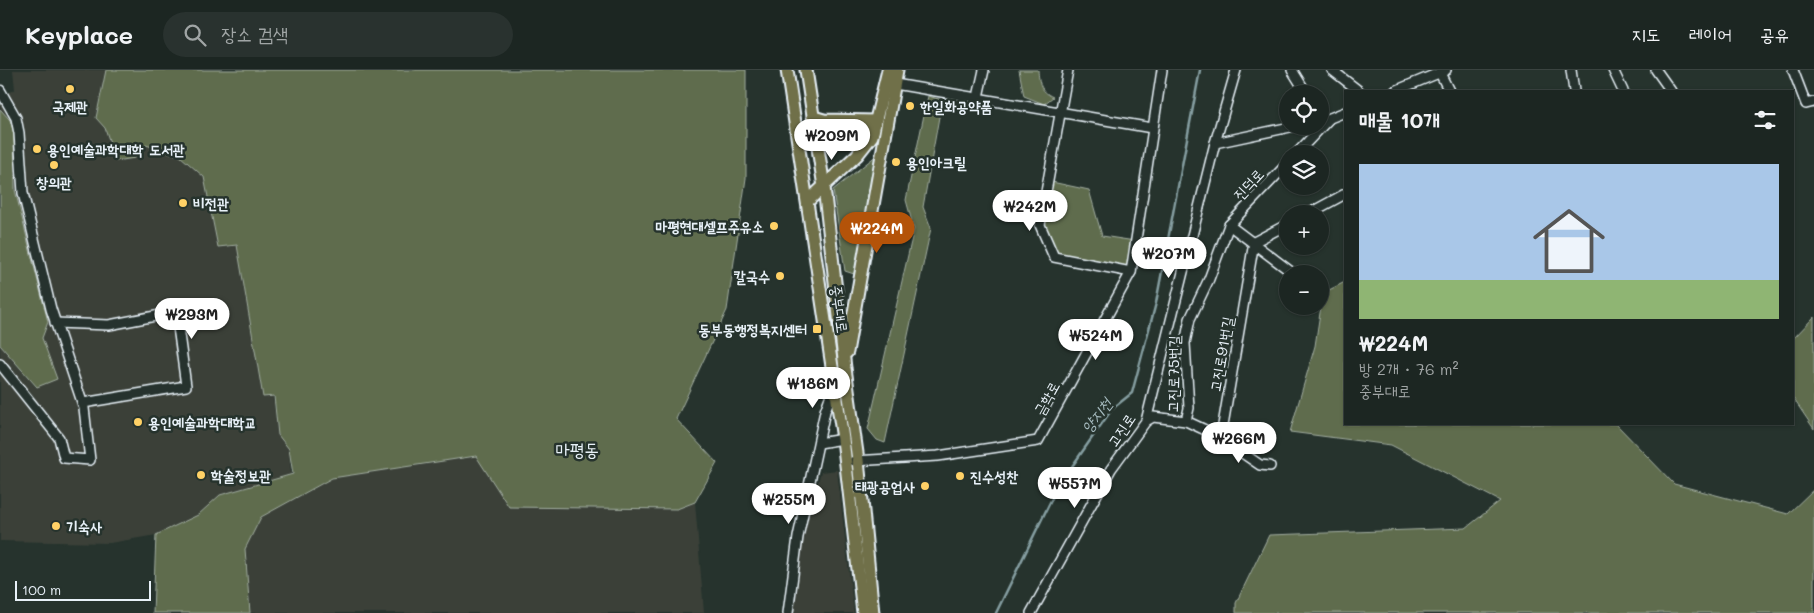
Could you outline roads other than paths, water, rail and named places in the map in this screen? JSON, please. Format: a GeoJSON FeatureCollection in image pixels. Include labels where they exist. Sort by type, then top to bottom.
{"type":"FeatureCollection","features":[{"type":"Feature","properties":{"kind":"main road","name":"중부대로"},"geometry":{"type":"LineString","coordinates":[[788,70],[843,439],[863,613]]}},
{"type":"Feature","properties":{"kind":"main road","name":"중부대로"},"geometry":{"type":"LineString","coordinates":[[806,70],[824,187],[845,368],[858,460],[873,613]]}},
{"type":"Feature","properties":{"kind":"main road"},"geometry":{"type":"LineString","coordinates":[[808,201],[857,155],[875,126],[888,70]]}},
{"type":"Feature","properties":{"kind":"main road"},"geometry":{"type":"LineString","coordinates":[[845,368],[897,70]]}},
{"type":"Feature","properties":{"kind":"main road"},"geometry":{"type":"LineString","coordinates":[[813,116],[824,120],[875,126]]}},
{"type":"Feature","properties":{"kind":"street"},"geometry":{"type":"LineString","coordinates":[[978,97],[984,70]]}},
{"type":"Feature","properties":{"kind":"street"},"geometry":{"type":"LineString","coordinates":[[1068,70],[1040,225],[1054,257],[1131,272]]}},
{"type":"Feature","properties":{"kind":"street","name":"금학로"},"geometry":{"type":"LineString","coordinates":[[846,462],[938,456],[1038,441],[1131,272],[1162,70]]}},
{"type":"Feature","properties":{"kind":"street","name":"고진로"},"geometry":{"type":"LineString","coordinates":[[1031,613],[1111,469],[1146,421],[1215,143],[1236,70]]}},
{"type":"Feature","properties":{"kind":"street"},"geometry":{"type":"LineString","coordinates":[[1292,70],[1301,85]]}},
{"type":"Feature","properties":{"kind":"street"},"geometry":{"type":"LineString","coordinates":[[1332,70],[1357,90]]}},
{"type":"Feature","properties":{"kind":"street"},"geometry":{"type":"LineString","coordinates":[[1571,70],[1574,90]]}},
{"type":"Feature","properties":{"kind":"street"},"geometry":{"type":"LineString","coordinates":[[1613,70],[1623,90]]}},
{"type":"Feature","properties":{"kind":"street"},"geometry":{"type":"LineString","coordinates":[[1656,70],[1670,90]]}},
{"type":"Feature","properties":{"kind":"street"},"geometry":{"type":"LineString","coordinates":[[1792,70],[1810,103]]}},
{"type":"Feature","properties":{"kind":"street"},"geometry":{"type":"LineString","coordinates":[[1397,90],[1443,71],[1449,90]]}},
{"type":"Feature","properties":{"kind":"street"},"geometry":{"type":"LineString","coordinates":[[1417,90],[1427,78]]}},
{"type":"Feature","properties":{"kind":"street"},"geometry":{"type":"LineString","coordinates":[[894,84],[1152,128]]}},
{"type":"Feature","properties":{"kind":"street"},"geometry":{"type":"LineString","coordinates":[[0,90],[16,118],[19,133],[22,186],[55,323],[83,403],[90,460],[64,458],[59,438],[0,364]]}},
{"type":"Feature","properties":{"kind":"street"},"geometry":{"type":"LineString","coordinates":[[1329,117],[1344,112]]}},
{"type":"Feature","properties":{"kind":"street"},"geometry":{"type":"LineString","coordinates":[[1215,143],[1279,129]]}},
{"type":"Feature","properties":{"kind":"street"},"geometry":{"type":"LineString","coordinates":[[1303,145],[1311,135]]}},
{"type":"Feature","properties":{"kind":"street","name":"진덕로"},"geometry":{"type":"LineString","coordinates":[[1229,225],[1279,172]]}},
{"type":"Feature","properties":{"kind":"street"},"geometry":{"type":"LineString","coordinates":[[1325,205],[1344,195]]}},
{"type":"Feature","properties":{"kind":"street"},"geometry":{"type":"LineString","coordinates":[[1229,225],[1283,265]]}},
{"type":"Feature","properties":{"kind":"street","name":"고진로75번길"},"geometry":{"type":"LineString","coordinates":[[1146,421],[1153,416],[1186,421],[1189,408],[1185,343],[1190,319],[1209,279],[1229,225]]}},
{"type":"Feature","properties":{"kind":"street"},"geometry":{"type":"LineString","coordinates":[[1254,242],[1279,229]]}},
{"type":"Feature","properties":{"kind":"street","name":"고진로91번길"},"geometry":{"type":"LineString","coordinates":[[1216,435],[1222,432],[1254,242]]}},
{"type":"Feature","properties":{"kind":"street"},"geometry":{"type":"LineString","coordinates":[[55,323],[109,325],[176,312],[186,386],[83,403]]}},
{"type":"Feature","properties":{"kind":"street"},"geometry":{"type":"LineString","coordinates":[[788,613],[798,537],[825,411],[835,383]]}},
{"type":"Feature","properties":{"kind":"street"},"geometry":{"type":"LineString","coordinates":[[1186,421],[1216,435],[1260,465],[1270,466]]}},
{"type":"Feature","properties":{"kind":"street"},"geometry":{"type":"LineString","coordinates":[[819,443],[843,439]]}},
{"type":"Feature","properties":{"kind":"waterway","name":"양지천"},"geometry":{"type":"LineString","coordinates":[[996,613],[1057,488],[1112,409],[1132,393],[1156,303],[1200,70]]}},
{"type":"Feature","properties":{"kind":"place","name":"국제관"},"geometry":{"type":"Point","coordinates":[70,89]}},
{"type":"Feature","properties":{"kind":"place","name":"한일화공약품"},"geometry":{"type":"Point","coordinates":[910,106]}},
{"type":"Feature","properties":{"kind":"place","name":"용인예술과학대학 도서관"},"geometry":{"type":"Point","coordinates":[37,149]}},
{"type":"Feature","properties":{"kind":"place","name":"용인아크릴"},"geometry":{"type":"Point","coordinates":[896,162]}},
{"type":"Feature","properties":{"kind":"place","name":"창의관"},"geometry":{"type":"Point","coordinates":[54,165]}},
{"type":"Feature","properties":{"kind":"place","name":"비전관"},"geometry":{"type":"Point","coordinates":[183,203]}},
{"type":"Feature","properties":{"kind":"place","name":"마평현대셀프주유소"},"geometry":{"type":"Point","coordinates":[774,226]}},
{"type":"Feature","properties":{"kind":"place","name":"칼국수"},"geometry":{"type":"Point","coordinates":[780,276]}},
{"type":"Feature","properties":{"kind":"place","name":"동부동행정복지센터"},"geometry":{"type":"Point","coordinates":[817,329]}},
{"type":"Feature","properties":{"kind":"place","name":"용인예술과학대학교"},"geometry":{"type":"Point","coordinates":[138,422]}},
{"type":"Feature","properties":{"kind":"place","name":"학술정보관"},"geometry":{"type":"Point","coordinates":[201,475]}},
{"type":"Feature","properties":{"kind":"place","name":"진수성찬"},"geometry":{"type":"Point","coordinates":[960,476]}},
{"type":"Feature","properties":{"kind":"place","name":"태광공업사"},"geometry":{"type":"Point","coordinates":[925,486]}},
{"type":"Feature","properties":{"kind":"place","name":"기숙사"},"geometry":{"type":"Point","coordinates":[56,526]}},
{"type":"Feature","properties":{"kind":"district","name":"마평동"},"geometry":{"type":"Point","coordinates":[577,449]}}]}
